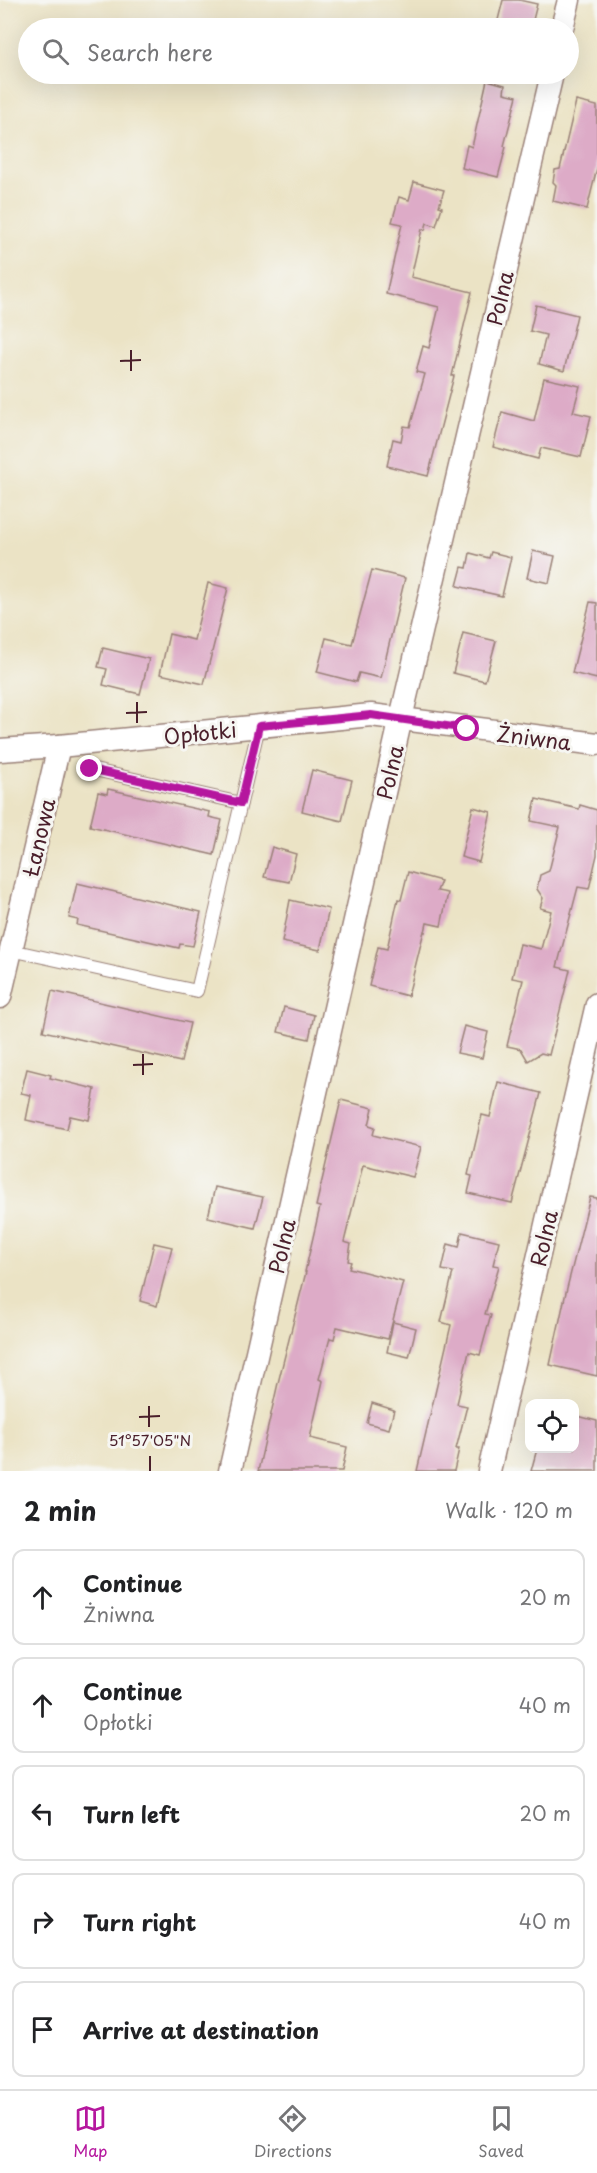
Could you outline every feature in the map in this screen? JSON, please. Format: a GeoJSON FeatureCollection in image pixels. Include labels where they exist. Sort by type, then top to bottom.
{"type":"FeatureCollection","features":[{"type":"Feature","properties":{"kind":"street"},"geometry":{"type":"LineString","coordinates":[[564,18],[569,0]]}},
{"type":"Feature","properties":{"kind":"street","name":"Polna"},"geometry":{"type":"LineString","coordinates":[[230,1471],[401,718],[550,84]]}},
{"type":"Feature","properties":{"kind":"street","name":"Opłotki"},"geometry":{"type":"LineString","coordinates":[[0,750],[371,715],[401,718]]}},
{"type":"Feature","properties":{"kind":"street","name":"Żniwna"},"geometry":{"type":"LineString","coordinates":[[401,718],[467,729],[597,744]]}},
{"type":"Feature","properties":{"kind":"street","name":"Łanowa"},"geometry":{"type":"LineString","coordinates":[[0,997],[59,746]]}},
{"type":"Feature","properties":{"kind":"street","name":"Rolna"},"geometry":{"type":"LineString","coordinates":[[489,1471],[597,1004]]}},
{"type":"Feature","properties":{"kind":"lane"},"geometry":{"type":"LineString","coordinates":[[11,950],[197,991],[259,726]]}},
{"type":"Feature","properties":{"kind":"lane"},"geometry":{"type":"LineString","coordinates":[[90,769],[241,803]]}},
{"type":"Feature","properties":{"kind":"building"},"geometry":{"type":"Polygon","coordinates":[[[503,0],[519,0],[537,4],[534,18],[498,18],[503,0]]]}},
{"type":"Feature","properties":{"kind":"building"},"geometry":{"type":"Polygon","coordinates":[[[486,84],[505,85],[504,93],[517,96],[498,177],[462,168],[467,145],[472,147],[486,84]]]}},
{"type":"Feature","properties":{"kind":"building"},"geometry":{"type":"Polygon","coordinates":[[[576,101],[597,106],[597,168],[587,209],[553,201],[556,185],[553,182],[555,170],[560,169],[576,101]]]}},
{"type":"Feature","properties":{"kind":"building"},"geometry":{"type":"Polygon","coordinates":[[[414,182],[444,190],[436,226],[427,223],[425,230],[422,229],[411,277],[472,292],[452,376],[454,376],[428,476],[387,466],[393,439],[401,441],[404,426],[410,427],[425,374],[416,372],[423,346],[429,348],[439,307],[386,294],[402,224],[392,222],[399,197],[409,200],[414,182]]]}},
{"type":"Feature","properties":{"kind":"building"},"geometry":{"type":"Polygon","coordinates":[[[536,305],[577,315],[564,371],[539,364],[546,335],[530,331],[536,305]]]}},
{"type":"Feature","properties":{"kind":"building"},"geometry":{"type":"Polygon","coordinates":[[[544,378],[580,386],[573,412],[591,416],[581,457],[541,448],[538,459],[493,447],[502,412],[534,421],[544,378]]]}},
{"type":"Feature","properties":{"kind":"building"},"geometry":{"type":"Polygon","coordinates":[[[533,551],[555,556],[549,583],[527,578],[533,551]]]}},
{"type":"Feature","properties":{"kind":"building"},"geometry":{"type":"Polygon","coordinates":[[[491,552],[511,557],[502,596],[457,586],[462,567],[467,568],[470,553],[489,558],[491,552]]]}},
{"type":"Feature","properties":{"kind":"building"},"geometry":{"type":"Polygon","coordinates":[[[372,570],[405,578],[381,678],[359,673],[356,682],[317,672],[326,638],[352,644],[372,570]]]}},
{"type":"Feature","properties":{"kind":"building"},"geometry":{"type":"Polygon","coordinates":[[[208,583],[228,588],[204,684],[160,674],[169,634],[194,640],[208,583]]]}},
{"type":"Feature","properties":{"kind":"building"},"geometry":{"type":"Polygon","coordinates":[[[590,602],[597,603],[597,679],[572,673],[590,602]]]}},
{"type":"Feature","properties":{"kind":"building"},"geometry":{"type":"Polygon","coordinates":[[[463,633],[496,641],[485,681],[453,673],[463,633]]]}},
{"type":"Feature","properties":{"kind":"building"},"geometry":{"type":"Polygon","coordinates":[[[103,648],[149,659],[140,694],[103,685],[107,669],[98,667],[103,648]]]}},
{"type":"Feature","properties":{"kind":"building"},"geometry":{"type":"Polygon","coordinates":[[[312,770],[352,780],[342,821],[302,811],[312,770]]]}},
{"type":"Feature","properties":{"kind":"building"},"geometry":{"type":"Polygon","coordinates":[[[108,789],[210,812],[209,817],[222,820],[214,855],[90,826],[98,792],[107,794],[108,789]]]}},
{"type":"Feature","properties":{"kind":"building"},"geometry":{"type":"Polygon","coordinates":[[[536,799],[579,809],[580,805],[597,810],[597,855],[589,889],[578,887],[557,967],[570,970],[549,1055],[541,1053],[528,1061],[521,1049],[507,1046],[523,980],[512,978],[520,944],[541,949],[551,911],[540,908],[543,898],[537,889],[540,875],[549,871],[560,827],[531,821],[536,799]]]}},
{"type":"Feature","properties":{"kind":"building"},"geometry":{"type":"Polygon","coordinates":[[[473,807],[491,812],[479,862],[461,857],[473,807]]]}},
{"type":"Feature","properties":{"kind":"building"},"geometry":{"type":"Polygon","coordinates":[[[272,847],[296,854],[289,882],[264,877],[272,847]]]}},
{"type":"Feature","properties":{"kind":"building"},"geometry":{"type":"Polygon","coordinates":[[[408,872],[441,881],[437,891],[448,893],[441,926],[427,923],[408,996],[369,986],[378,947],[387,949],[398,899],[401,900],[408,872]]]}},
{"type":"Feature","properties":{"kind":"building"},"geometry":{"type":"Polygon","coordinates":[[[77,883],[201,912],[193,946],[180,944],[179,948],[77,925],[78,920],[69,918],[77,883]]]}},
{"type":"Feature","properties":{"kind":"building"},"geometry":{"type":"Polygon","coordinates":[[[290,900],[329,909],[320,950],[282,942],[290,900]]]}},
{"type":"Feature","properties":{"kind":"building"},"geometry":{"type":"Polygon","coordinates":[[[52,991],[190,1023],[181,1062],[43,1031],[52,991]]]}},
{"type":"Feature","properties":{"kind":"building"},"geometry":{"type":"Polygon","coordinates":[[[284,1007],[314,1015],[309,1039],[278,1032],[284,1007]]]}},
{"type":"Feature","properties":{"kind":"building"},"geometry":{"type":"Polygon","coordinates":[[[464,1026],[488,1032],[482,1058],[457,1053],[464,1026]]]}},
{"type":"Feature","properties":{"kind":"building"},"geometry":{"type":"Polygon","coordinates":[[[27,1069],[51,1075],[50,1078],[95,1089],[89,1120],[70,1116],[67,1129],[26,1120],[31,1095],[21,1093],[27,1069]]]}},
{"type":"Feature","properties":{"kind":"building"},"geometry":{"type":"Polygon","coordinates":[[[498,1082],[541,1093],[512,1203],[468,1193],[472,1176],[468,1175],[482,1115],[490,1117],[498,1082]]]}},
{"type":"Feature","properties":{"kind":"building"},"geometry":{"type":"Polygon","coordinates":[[[341,1100],[373,1108],[369,1125],[375,1127],[373,1135],[421,1147],[413,1177],[363,1165],[344,1242],[351,1244],[349,1268],[403,1282],[388,1339],[337,1327],[334,1339],[330,1338],[319,1379],[323,1381],[310,1438],[347,1447],[342,1471],[258,1471],[306,1272],[320,1207],[316,1206],[341,1100]]]}},
{"type":"Feature","properties":{"kind":"building"},"geometry":{"type":"Polygon","coordinates":[[[215,1187],[263,1197],[255,1228],[208,1217],[215,1187]]]}},
{"type":"Feature","properties":{"kind":"building"},"geometry":{"type":"Polygon","coordinates":[[[590,1197],[597,1198],[597,1376],[550,1365],[590,1197]]]}},
{"type":"Feature","properties":{"kind":"building"},"geometry":{"type":"Polygon","coordinates":[[[462,1232],[499,1241],[493,1265],[499,1266],[485,1314],[491,1315],[480,1355],[469,1352],[457,1404],[467,1406],[456,1449],[459,1449],[454,1471],[417,1471],[451,1325],[441,1322],[453,1272],[442,1270],[448,1244],[459,1247],[462,1232]]]}},
{"type":"Feature","properties":{"kind":"building"},"geometry":{"type":"Polygon","coordinates":[[[154,1243],[172,1247],[157,1306],[140,1301],[154,1243]]]}},
{"type":"Feature","properties":{"kind":"building"},"geometry":{"type":"Polygon","coordinates":[[[393,1322],[416,1328],[409,1357],[387,1352],[393,1322]]]}},
{"type":"Feature","properties":{"kind":"building"},"geometry":{"type":"Polygon","coordinates":[[[372,1403],[394,1410],[389,1429],[367,1423],[372,1403]]]}},
{"type":"Feature","properties":{"kind":"building"},"geometry":{"type":"Polygon","coordinates":[[[579,1416],[597,1421],[597,1471],[531,1471],[536,1453],[579,1453],[579,1416]]]}},
{"type":"Feature","properties":{"kind":"route"},"geometry":{"type":"LineString","coordinates":[[90,769],[241,803],[259,726],[371,715],[467,729]]}}]}
